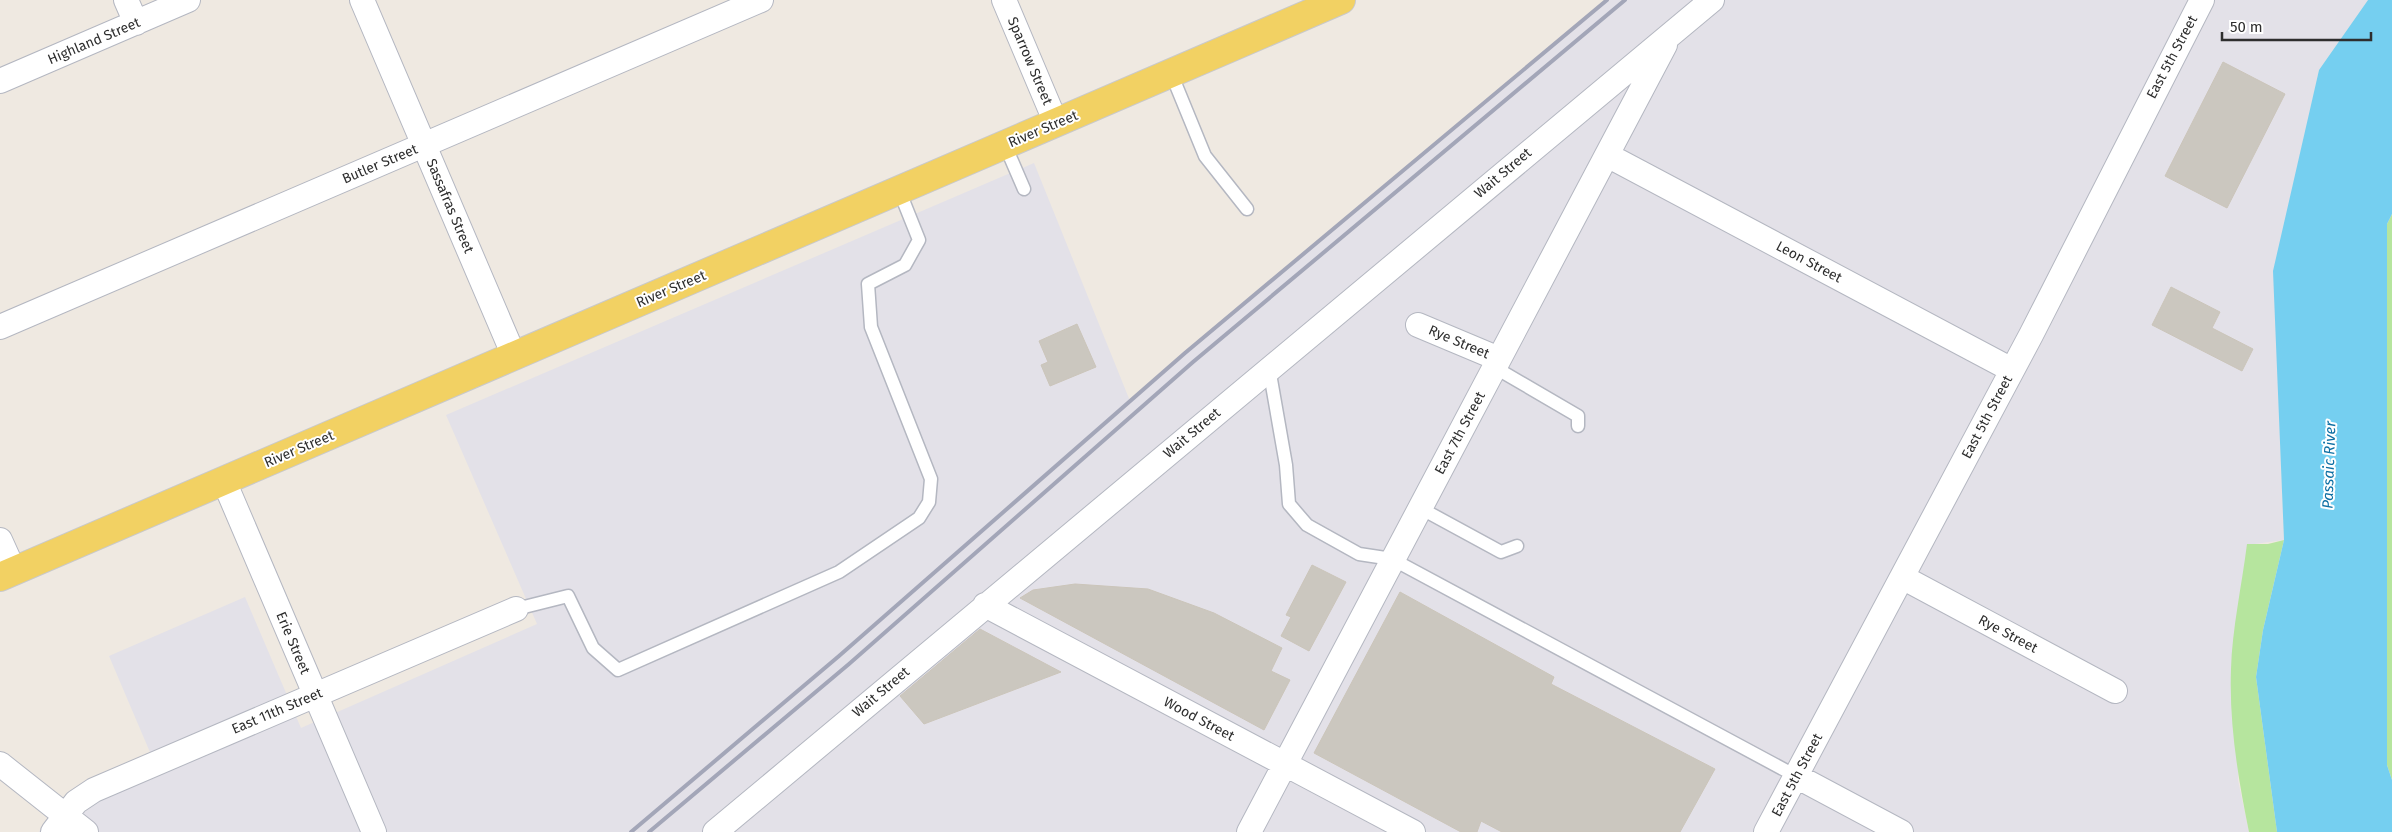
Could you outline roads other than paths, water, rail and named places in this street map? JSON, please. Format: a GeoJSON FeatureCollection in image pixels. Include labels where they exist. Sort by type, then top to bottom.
{"type":"FeatureCollection","features":[{"type":"Feature","properties":{"kind":"main road","name":"River Street"},"geometry":{"type":"LineString","coordinates":[[7,574],[1341,0]]}},
{"type":"Feature","properties":{"kind":"street"},"geometry":{"type":"LineString","coordinates":[[126,0],[136,23]]}},
{"type":"Feature","properties":{"kind":"street","name":"Highland Street"},"geometry":{"type":"LineString","coordinates":[[0,81],[188,0]]}},
{"type":"Feature","properties":{"kind":"street","name":"Sassafras Street"},"geometry":{"type":"LineString","coordinates":[[362,0],[514,356]]}},
{"type":"Feature","properties":{"kind":"street","name":"Butler Street"},"geometry":{"type":"LineString","coordinates":[[0,327],[760,0]]}},
{"type":"Feature","properties":{"kind":"street","name":"Sparrow Street"},"geometry":{"type":"LineString","coordinates":[[1004,0],[1056,123]]}},
{"type":"Feature","properties":{"kind":"street"},"geometry":{"type":"LineString","coordinates":[[1670,34],[1712,0]]}},
{"type":"Feature","properties":{"kind":"street","name":"East 5th Street"},"geometry":{"type":"LineString","coordinates":[[1766,832],[2012,370],[2202,0]]}},
{"type":"Feature","properties":{"kind":"street","name":"East 7th Street"},"geometry":{"type":"LineString","coordinates":[[1249,832],[1670,34]]}},
{"type":"Feature","properties":{"kind":"street","name":"Wait Street"},"geometry":{"type":"LineString","coordinates":[[715,832],[1670,34]]}},
{"type":"Feature","properties":{"kind":"street","name":"Leon Street"},"geometry":{"type":"LineString","coordinates":[[1607,155],[2012,370]]}},
{"type":"Feature","properties":{"kind":"street","name":"Rye Street"},"geometry":{"type":"LineString","coordinates":[[1418,325],[1497,363]]}},
{"type":"Feature","properties":{"kind":"street","name":"Erie Street"},"geometry":{"type":"LineString","coordinates":[[224,481],[374,832]]}},
{"type":"Feature","properties":{"kind":"street"},"geometry":{"type":"LineString","coordinates":[[0,540],[7,574]]}},
{"type":"Feature","properties":{"kind":"street","name":"Rye Street"},"geometry":{"type":"LineString","coordinates":[[1902,577],[2114,692]]}},
{"type":"Feature","properties":{"kind":"street","name":"Wood Street"},"geometry":{"type":"LineString","coordinates":[[986,605],[1413,832]]}},
{"type":"Feature","properties":{"kind":"street","name":"East 11th Street"},"geometry":{"type":"LineString","coordinates":[[59,824],[76,802],[94,790],[516,609]]}},
{"type":"Feature","properties":{"kind":"street"},"geometry":{"type":"LineString","coordinates":[[0,764],[59,824],[86,832]]}},
{"type":"Feature","properties":{"kind":"street"},"geometry":{"type":"LineString","coordinates":[[1796,776],[1901,832]]}},
{"type":"Feature","properties":{"kind":"lane"},"geometry":{"type":"LineString","coordinates":[[1171,73],[1204,156],[1247,210]]}},
{"type":"Feature","properties":{"kind":"lane"},"geometry":{"type":"LineString","coordinates":[[1005,145],[1024,189]]}},
{"type":"Feature","properties":{"kind":"lane"},"geometry":{"type":"LineString","coordinates":[[516,609],[568,596],[593,648],[618,670],[839,572],[919,518],[930,502],[931,478],[871,327],[868,284],[906,265],[919,240],[900,190]]}},
{"type":"Feature","properties":{"kind":"lane"},"geometry":{"type":"LineString","coordinates":[[1497,363],[1578,416],[1578,426]]}},
{"type":"Feature","properties":{"kind":"lane"},"geometry":{"type":"LineString","coordinates":[[1269,368],[1286,465],[1289,504],[1308,525],[1359,554],[1392,559],[1796,776]]}},
{"type":"Feature","properties":{"kind":"lane"},"geometry":{"type":"LineString","coordinates":[[1420,508],[1501,552],[1517,546]]}},
{"type":"Feature","properties":{"kind":"water","name":"Passaic River"},"geometry":{"type":"Polygon","coordinates":[[[2368,0],[2392,0],[2392,214],[2387,224],[2387,765],[2392,780],[2392,832],[2277,832],[2256,677],[2263,630],[2284,540],[2273,271],[2319,70],[2368,0]]]}},
{"type":"Feature","properties":{"kind":"railway"},"geometry":{"type":"LineString","coordinates":[[631,832],[839,656],[1185,353],[1607,0]]}},
{"type":"Feature","properties":{"kind":"railway"},"geometry":{"type":"LineString","coordinates":[[649,832],[849,664],[1193,362],[1625,0]]}}]}
